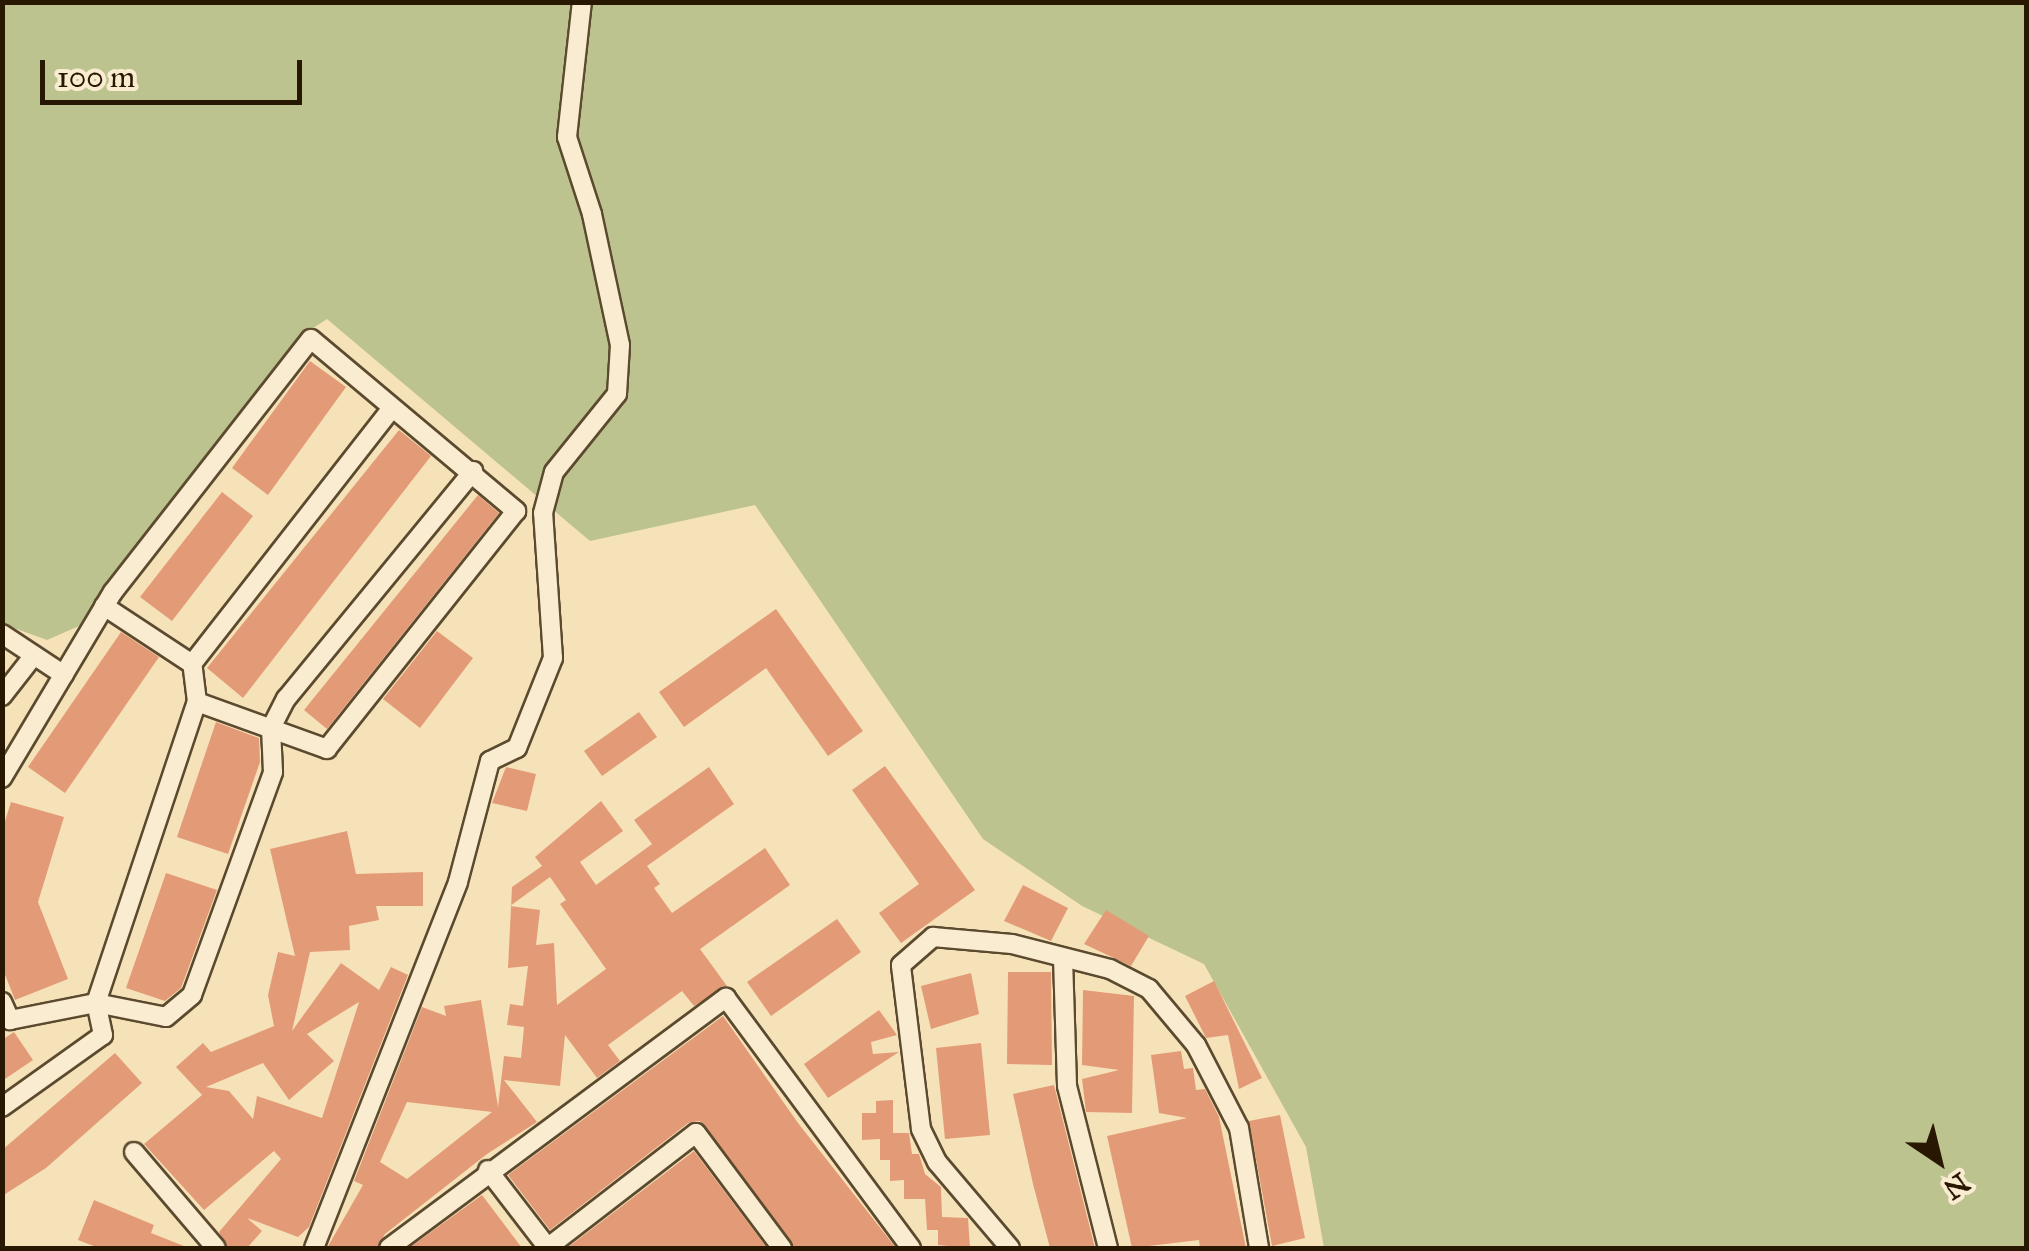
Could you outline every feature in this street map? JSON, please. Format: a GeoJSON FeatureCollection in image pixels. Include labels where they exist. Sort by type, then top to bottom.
{"type":"FeatureCollection","features":[{"type":"Feature","properties":{"kind":"street"},"geometry":{"type":"LineString","coordinates":[[314,1248],[458,882],[490,761],[518,748],[553,658],[544,513],[554,472],[617,394],[620,345],[592,214],[567,137],[582,2]]}},
{"type":"Feature","properties":{"kind":"street"},"geometry":{"type":"LineString","coordinates":[[2,778],[104,606],[311,339],[473,471],[516,511],[327,749],[197,702]]}},
{"type":"Feature","properties":{"kind":"street"},"geometry":{"type":"LineString","coordinates":[[2,1106],[102,1034],[96,1003],[197,702],[192,664],[392,408]]}},
{"type":"Feature","properties":{"kind":"street"},"geometry":{"type":"LineString","coordinates":[[2,1002],[10,1020],[96,1003],[166,1017],[192,995],[273,772],[271,728],[286,699],[473,471]]}},
{"type":"Feature","properties":{"kind":"street"},"geometry":{"type":"LineString","coordinates":[[104,606],[192,664]]}},
{"type":"Feature","properties":{"kind":"street"},"geometry":{"type":"LineString","coordinates":[[2,634],[31,658],[64,675]]}},
{"type":"Feature","properties":{"kind":"street"},"geometry":{"type":"LineString","coordinates":[[2,696],[31,658]]}},
{"type":"Feature","properties":{"kind":"street"},"geometry":{"type":"LineString","coordinates":[[1010,1248],[936,1162],[921,1129],[900,966],[934,937],[972,937],[1110,969],[1148,989],[1196,1045],[1239,1128],[1259,1248]]}},
{"type":"Feature","properties":{"kind":"street"},"geometry":{"type":"LineString","coordinates":[[1063,958],[1067,1086],[1108,1248]]}},
{"type":"Feature","properties":{"kind":"street"},"geometry":{"type":"LineString","coordinates":[[390,1248],[488,1170],[726,998],[911,1248]]}},
{"type":"Feature","properties":{"kind":"street"},"geometry":{"type":"LineString","coordinates":[[488,1170],[548,1248],[696,1133],[782,1248]]}},
{"type":"Feature","properties":{"kind":"street"},"geometry":{"type":"LineString","coordinates":[[134,1152],[216,1248]]}},
{"type":"Feature","properties":{"kind":"green space"},"geometry":{"type":"Polygon","coordinates":[[[2,3],[2026,3],[2026,1248],[1324,1248],[1306,1147],[1204,964],[1082,906],[983,839],[755,505],[590,541],[327,319],[310,330],[79,626],[47,640],[3,624],[2,3]]]}},
{"type":"Feature","properties":{"kind":"building"},"geometry":{"type":"Polygon","coordinates":[[[310,361],[346,387],[268,495],[232,468],[310,361]]]}},
{"type":"Feature","properties":{"kind":"building"},"geometry":{"type":"Polygon","coordinates":[[[399,430],[431,456],[243,698],[207,668],[399,430]]]}},
{"type":"Feature","properties":{"kind":"building"},"geometry":{"type":"Polygon","coordinates":[[[222,492],[253,516],[172,621],[140,597],[222,492]]]}},
{"type":"Feature","properties":{"kind":"building"},"geometry":{"type":"Polygon","coordinates":[[[478,495],[499,513],[327,729],[304,710],[478,495]]]}},
{"type":"Feature","properties":{"kind":"building"},"geometry":{"type":"Polygon","coordinates":[[[776,609],[863,731],[828,756],[766,668],[684,727],[659,692],[776,609]]]}},
{"type":"Feature","properties":{"kind":"building"},"geometry":{"type":"Polygon","coordinates":[[[437,631],[473,658],[420,728],[383,699],[437,631]]]}},
{"type":"Feature","properties":{"kind":"building"},"geometry":{"type":"Polygon","coordinates":[[[121,632],[159,657],[65,793],[28,767],[121,632]]]}},
{"type":"Feature","properties":{"kind":"building"},"geometry":{"type":"Polygon","coordinates":[[[639,712],[657,737],[602,776],[584,751],[639,712]]]}},
{"type":"Feature","properties":{"kind":"building"},"geometry":{"type":"Polygon","coordinates":[[[216,722],[259,738],[260,762],[228,854],[177,837],[216,722]]]}},
{"type":"Feature","properties":{"kind":"building"},"geometry":{"type":"Polygon","coordinates":[[[885,766],[975,890],[901,943],[879,913],[919,884],[852,790],[885,766]]]}},
{"type":"Feature","properties":{"kind":"building"},"geometry":{"type":"Polygon","coordinates":[[[506,767],[536,774],[527,811],[492,803],[506,767]]]}},
{"type":"Feature","properties":{"kind":"building"},"geometry":{"type":"Polygon","coordinates":[[[709,767],[734,804],[647,866],[660,884],[654,888],[672,913],[765,848],[790,885],[700,949],[727,986],[694,1006],[682,991],[608,1045],[620,1061],[597,1078],[565,1035],[560,1086],[504,1080],[537,1122],[487,1154],[385,1234],[377,1248],[327,1248],[363,1185],[354,1181],[422,1007],[446,1016],[444,1006],[481,1000],[498,1107],[504,1056],[521,1058],[524,1027],[507,1025],[510,1004],[523,1006],[528,966],[508,968],[511,906],[540,910],[536,945],[554,943],[557,1005],[606,969],[560,904],[566,900],[550,877],[511,905],[512,887],[542,866],[535,857],[601,801],[623,831],[580,862],[596,885],[652,844],[634,820],[709,767]],[[407,1102],[380,1162],[407,1179],[492,1112],[407,1102]]]}},
{"type":"Feature","properties":{"kind":"building"},"geometry":{"type":"Polygon","coordinates":[[[11,802],[64,817],[38,902],[68,979],[15,1000],[2,967],[2,831],[11,802]]]}},
{"type":"Feature","properties":{"kind":"building"},"geometry":{"type":"Polygon","coordinates":[[[347,831],[356,874],[423,872],[423,906],[376,906],[379,920],[349,926],[350,950],[310,952],[292,1031],[341,963],[379,990],[391,967],[408,975],[309,1227],[298,1237],[247,1218],[262,1231],[247,1248],[228,1248],[219,1232],[281,1159],[274,1151],[204,1210],[144,1144],[202,1095],[176,1067],[203,1043],[211,1052],[274,1026],[268,995],[278,952],[295,956],[270,849],[347,831]],[[359,1002],[307,1034],[334,1061],[289,1100],[263,1063],[206,1087],[229,1091],[253,1119],[257,1096],[322,1118],[359,1002]]]}},
{"type":"Feature","properties":{"kind":"building"},"geometry":{"type":"Polygon","coordinates":[[[166,873],[217,890],[181,988],[165,1001],[126,988],[166,873]]]}},
{"type":"Feature","properties":{"kind":"building"},"geometry":{"type":"Polygon","coordinates":[[[1023,885],[1068,908],[1051,941],[1004,921],[1023,885]]]}},
{"type":"Feature","properties":{"kind":"building"},"geometry":{"type":"Polygon","coordinates":[[[1106,910],[1149,936],[1131,966],[1084,944],[1106,910]]]}},
{"type":"Feature","properties":{"kind":"building"},"geometry":{"type":"Polygon","coordinates":[[[837,919],[861,952],[771,1016],[747,982],[837,919]]]}},
{"type":"Feature","properties":{"kind":"building"},"geometry":{"type":"Polygon","coordinates":[[[1008,972],[1051,972],[1052,1065],[1007,1064],[1008,972]]]}},
{"type":"Feature","properties":{"kind":"building"},"geometry":{"type":"Polygon","coordinates":[[[971,973],[979,1014],[931,1029],[921,986],[971,973]]]}},
{"type":"Feature","properties":{"kind":"building"},"geometry":{"type":"Polygon","coordinates":[[[1214,981],[1262,1078],[1239,1089],[1228,1035],[1206,1038],[1185,996],[1214,981]]]}},
{"type":"Feature","properties":{"kind":"building"},"geometry":{"type":"Polygon","coordinates":[[[1083,990],[1134,996],[1132,1113],[1086,1112],[1082,1079],[1119,1070],[1082,1065],[1083,990]]]}},
{"type":"Feature","properties":{"kind":"building"},"geometry":{"type":"Polygon","coordinates":[[[879,1010],[897,1035],[871,1042],[873,1054],[899,1052],[828,1098],[804,1064],[879,1010]]]}},
{"type":"Feature","properties":{"kind":"building"},"geometry":{"type":"Polygon","coordinates":[[[723,1016],[798,1123],[896,1248],[794,1248],[700,1121],[688,1123],[550,1230],[508,1175],[723,1016]]]}},
{"type":"Feature","properties":{"kind":"building"},"geometry":{"type":"Polygon","coordinates":[[[14,1032],[33,1060],[2,1081],[2,1040],[14,1032]]]}},
{"type":"Feature","properties":{"kind":"building"},"geometry":{"type":"Polygon","coordinates":[[[981,1043],[990,1135],[945,1139],[936,1048],[981,1043]]]}},
{"type":"Feature","properties":{"kind":"building"},"geometry":{"type":"Polygon","coordinates":[[[1181,1051],[1184,1069],[1193,1068],[1196,1090],[1205,1089],[1219,1117],[1246,1248],[1200,1248],[1199,1240],[1132,1248],[1107,1136],[1187,1118],[1159,1113],[1151,1055],[1181,1051]]]}},
{"type":"Feature","properties":{"kind":"building"},"geometry":{"type":"Polygon","coordinates":[[[115,1053],[142,1083],[46,1168],[2,1196],[2,1150],[115,1053]]]}},
{"type":"Feature","properties":{"kind":"building"},"geometry":{"type":"Polygon","coordinates":[[[1054,1085],[1095,1248],[1050,1248],[1033,1184],[1013,1094],[1054,1085]]]}},
{"type":"Feature","properties":{"kind":"building"},"geometry":{"type":"Polygon","coordinates":[[[893,1100],[893,1133],[909,1133],[912,1154],[919,1154],[925,1174],[941,1187],[942,1217],[968,1218],[970,1248],[938,1245],[938,1230],[927,1230],[925,1199],[904,1199],[904,1180],[890,1181],[890,1160],[880,1160],[880,1139],[862,1140],[862,1113],[876,1113],[876,1101],[893,1100]]]}},
{"type":"Feature","properties":{"kind":"building"},"geometry":{"type":"Polygon","coordinates":[[[1280,1115],[1305,1238],[1272,1246],[1249,1121],[1280,1115]]]}},
{"type":"Feature","properties":{"kind":"building"},"geometry":{"type":"Polygon","coordinates":[[[694,1151],[767,1248],[567,1248],[694,1151]]]}},
{"type":"Feature","properties":{"kind":"building"},"geometry":{"type":"Polygon","coordinates":[[[482,1195],[522,1248],[409,1248],[482,1195]]]}},
{"type":"Feature","properties":{"kind":"building"},"geometry":{"type":"Polygon","coordinates":[[[94,1200],[154,1225],[151,1233],[189,1248],[99,1248],[78,1240],[94,1200]]]}}]}
